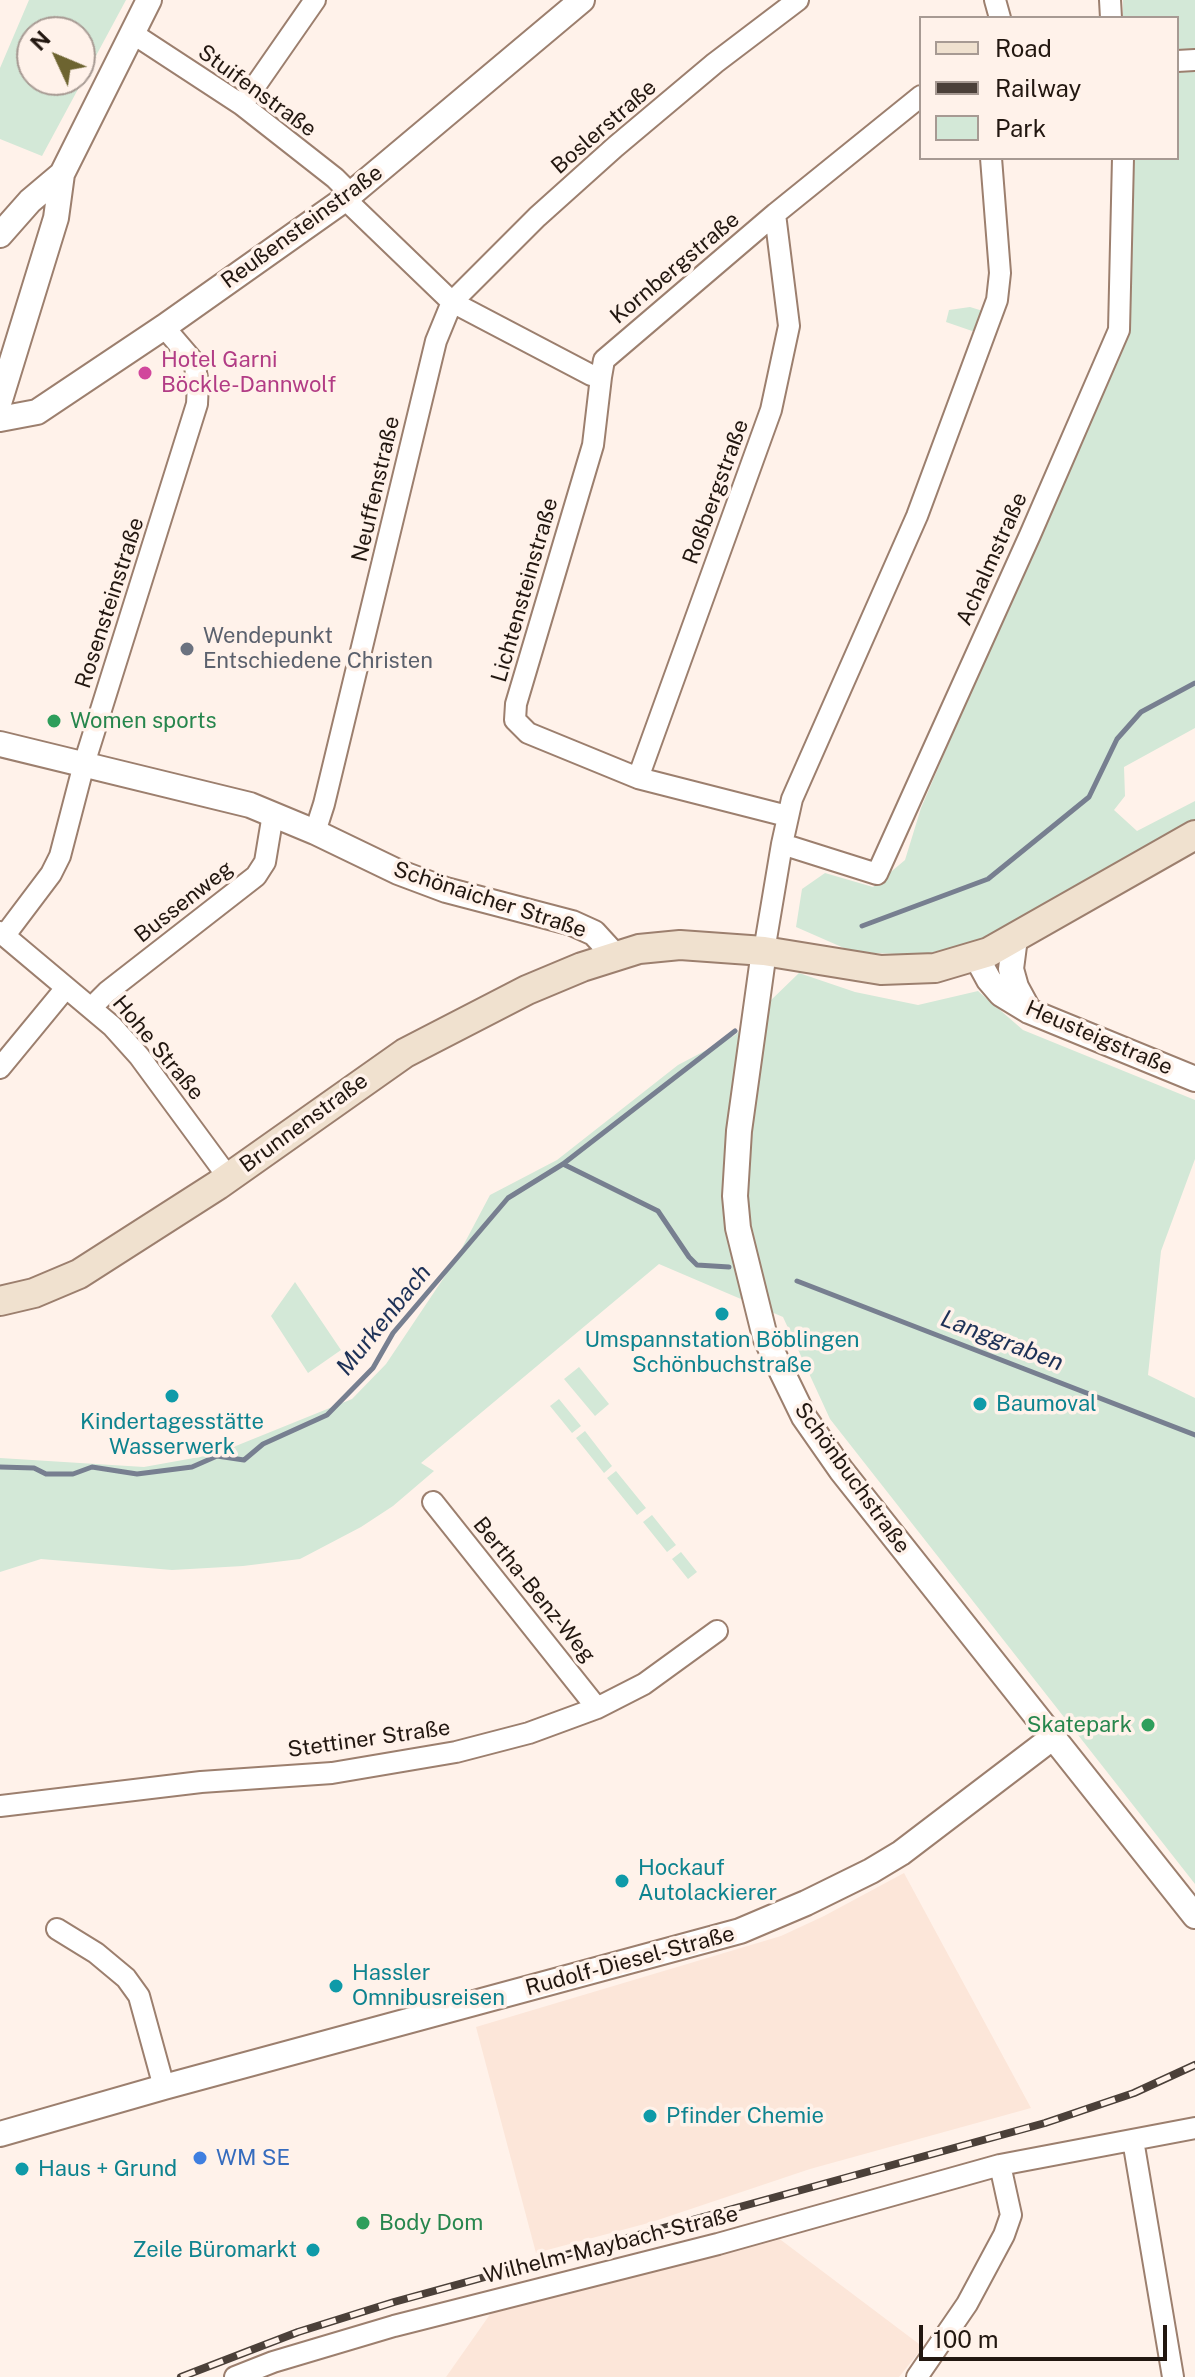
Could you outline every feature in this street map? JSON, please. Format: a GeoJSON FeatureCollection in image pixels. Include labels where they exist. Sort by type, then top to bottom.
{"type":"FeatureCollection","features":[{"type":"Feature","properties":{"kind":"main road"},"geometry":{"type":"LineString","coordinates":[[615,956],[639,949],[680,945],[764,951],[881,970],[935,968],[977,958],[1195,835]]}},
{"type":"Feature","properties":{"kind":"main road","name":"Brunnenstraße"},"geometry":{"type":"LineString","coordinates":[[0,1301],[34,1293],[79,1274],[228,1177],[405,1053],[527,990],[615,956]]}},
{"type":"Feature","properties":{"kind":"street"},"geometry":{"type":"LineString","coordinates":[[0,400],[56,218],[62,174],[149,0]]}},
{"type":"Feature","properties":{"kind":"street"},"geometry":{"type":"LineString","coordinates":[[242,105],[315,0]]}},
{"type":"Feature","properties":{"kind":"street","name":"Reußensteinstraße"},"geometry":{"type":"LineString","coordinates":[[0,419],[37,412],[164,327],[348,196],[582,0]]}},
{"type":"Feature","properties":{"kind":"street","name":"Boslerstraße"},"geometry":{"type":"LineString","coordinates":[[452,302],[537,217],[615,147],[715,63],[798,0]]}},
{"type":"Feature","properties":{"kind":"street","name":"Stuifenstraße"},"geometry":{"type":"LineString","coordinates":[[132,33],[242,105],[335,178],[348,196]]}},
{"type":"Feature","properties":{"kind":"street","name":"Kornbergstraße"},"geometry":{"type":"LineString","coordinates":[[601,377],[604,360],[775,214],[919,98]]}},
{"type":"Feature","properties":{"kind":"street"},"geometry":{"type":"LineString","coordinates":[[764,951],[787,816],[917,516],[997,300],[1000,273],[991,160]]}},
{"type":"Feature","properties":{"kind":"street","name":"Achalmstraße"},"geometry":{"type":"LineString","coordinates":[[782,844],[877,874],[1119,330],[1123,160]]}},
{"type":"Feature","properties":{"kind":"street"},"geometry":{"type":"LineString","coordinates":[[0,235],[30,201],[62,174]]}},
{"type":"Feature","properties":{"kind":"street"},"geometry":{"type":"LineString","coordinates":[[348,196],[452,302],[591,375],[601,377]]}},
{"type":"Feature","properties":{"kind":"street","name":"Roßbergstraße"},"geometry":{"type":"LineString","coordinates":[[638,778],[771,410],[789,326],[775,214]]}},
{"type":"Feature","properties":{"kind":"street","name":"Neuffenstraße"},"geometry":{"type":"LineString","coordinates":[[315,832],[436,341],[452,302]]}},
{"type":"Feature","properties":{"kind":"street","name":"Rosensteinstraße"},"geometry":{"type":"LineString","coordinates":[[2,934],[51,874],[60,856],[84,764],[197,404],[198,383],[194,362],[164,327]]}},
{"type":"Feature","properties":{"kind":"street","name":"Lichtensteinstraße"},"geometry":{"type":"LineString","coordinates":[[601,377],[593,445],[516,704],[515,720],[528,733],[638,778],[787,816]]}},
{"type":"Feature","properties":{"kind":"street","name":"Schönaicher Straße"},"geometry":{"type":"LineString","coordinates":[[0,744],[250,805],[398,872],[446,890],[572,923],[594,933],[615,956]]}},
{"type":"Feature","properties":{"kind":"street","name":"Bussenweg"},"geometry":{"type":"LineString","coordinates":[[92,1007],[256,876],[265,862],[273,814]]}},
{"type":"Feature","properties":{"kind":"street","name":"Hohe Straße"},"geometry":{"type":"LineString","coordinates":[[2,934],[65,989],[92,1007],[139,1056],[228,1177]]}},
{"type":"Feature","properties":{"kind":"street"},"geometry":{"type":"LineString","coordinates":[[1015,938],[1011,969],[1016,987],[1029,1011]]}},
{"type":"Feature","properties":{"kind":"street","name":"Schönbuchstraße"},"geometry":{"type":"LineString","coordinates":[[764,951],[739,1131],[735,1196],[738,1228],[765,1337],[804,1417],[841,1470],[1195,1916]]}},
{"type":"Feature","properties":{"kind":"street","name":"Heusteigstraße"},"geometry":{"type":"LineString","coordinates":[[977,958],[1001,994],[1029,1011],[1195,1079]]}},
{"type":"Feature","properties":{"kind":"street"},"geometry":{"type":"LineString","coordinates":[[0,1068],[65,989]]}},
{"type":"Feature","properties":{"kind":"street","name":"Bertha-Benz-Weg"},"geometry":{"type":"LineString","coordinates":[[433,1502],[597,1708]]}},
{"type":"Feature","properties":{"kind":"street","name":"Stettiner Straße"},"geometry":{"type":"LineString","coordinates":[[0,1806],[69,1796],[332,1773],[396,1764],[529,1733],[566,1722],[644,1684],[717,1631]]}},
{"type":"Feature","properties":{"kind":"street","name":"Rudolf-Diesel-Straße"},"geometry":{"type":"LineString","coordinates":[[0,2134],[740,1931],[806,1903],[881,1865],[927,1834],[1052,1738]]}},
{"type":"Feature","properties":{"kind":"street"},"geometry":{"type":"LineString","coordinates":[[57,1929],[106,1961],[126,1978],[139,1996],[164,2087]]}},
{"type":"Feature","properties":{"kind":"street","name":"Wilhelm-Maybach-Straße"},"geometry":{"type":"LineString","coordinates":[[235,2377],[286,2358],[408,2322],[718,2244],[1000,2165],[1195,2128]]}},
{"type":"Feature","properties":{"kind":"street"},"geometry":{"type":"LineString","coordinates":[[1133,2140],[1173,2377]]}},
{"type":"Feature","properties":{"kind":"street"},"geometry":{"type":"LineString","coordinates":[[917,2377],[967,2304],[1004,2235],[1011,2215],[1000,2165]]}},
{"type":"Feature","properties":{"kind":"shaded area"},"geometry":{"type":"Polygon","coordinates":[[[904,1873],[1031,2108],[810,2169],[652,2222],[536,2253],[476,2027],[781,1936],[904,1873]]]}},
{"type":"Feature","properties":{"kind":"shaded area"},"geometry":{"type":"Polygon","coordinates":[[[777,2237],[923,2347],[899,2377],[446,2377],[491,2313],[777,2237]]]}},
{"type":"Feature","properties":{"kind":"green space"},"geometry":{"type":"Polygon","coordinates":[[[29,0],[126,0],[96,56],[96,16],[22,16],[29,0]]]}},
{"type":"Feature","properties":{"kind":"green space"},"geometry":{"type":"Polygon","coordinates":[[[1123,0],[1195,0],[1195,728],[1124,767],[1125,796],[1114,810],[1137,831],[1195,801],[1195,822],[1113,865],[987,941],[919,955],[853,952],[796,927],[802,889],[825,873],[873,887],[905,860],[921,808],[1103,384],[1130,160],[1179,160],[1179,16],[1123,16],[1123,0]]]}},
{"type":"Feature","properties":{"kind":"green space"},"geometry":{"type":"Polygon","coordinates":[[[16,30],[16,96],[74,96],[42,156],[0,139],[0,68],[16,30]]]}},
{"type":"Feature","properties":{"kind":"green space"},"geometry":{"type":"Polygon","coordinates":[[[970,307],[983,311],[975,332],[946,322],[949,310],[970,307]]]}},
{"type":"Feature","properties":{"kind":"green space"},"geometry":{"type":"Polygon","coordinates":[[[799,973],[855,992],[918,1005],[978,991],[1023,1030],[1195,1100],[1195,1159],[1161,1251],[1148,1375],[1195,1398],[1195,1884],[830,1419],[783,1317],[659,1264],[421,1463],[434,1471],[393,1506],[361,1527],[300,1559],[172,1570],[41,1559],[0,1572],[0,1458],[144,1467],[216,1454],[352,1399],[386,1364],[455,1261],[490,1195],[557,1160],[678,1065],[735,1035],[799,973]]]}},
{"type":"Feature","properties":{"kind":"green space"},"geometry":{"type":"Polygon","coordinates":[[[295,1282],[341,1350],[308,1373],[271,1316],[295,1282]]]}},
{"type":"Feature","properties":{"kind":"green space"},"geometry":{"type":"Polygon","coordinates":[[[579,1367],[609,1404],[595,1416],[564,1379],[579,1367]]]}},
{"type":"Feature","properties":{"kind":"green space"},"geometry":{"type":"Polygon","coordinates":[[[559,1399],[581,1426],[572,1433],[550,1406],[559,1399]]]}},
{"type":"Feature","properties":{"kind":"green space"},"geometry":{"type":"Polygon","coordinates":[[[585,1431],[612,1466],[604,1473],[576,1438],[585,1431]]]}},
{"type":"Feature","properties":{"kind":"green space"},"geometry":{"type":"Polygon","coordinates":[[[616,1471],[646,1508],[637,1515],[607,1478],[616,1471]]]}},
{"type":"Feature","properties":{"kind":"green space"},"geometry":{"type":"Polygon","coordinates":[[[652,1515],[676,1545],[667,1552],[643,1522],[652,1515]]]}},
{"type":"Feature","properties":{"kind":"green space"},"geometry":{"type":"Polygon","coordinates":[[[681,1552],[697,1572],[688,1579],[672,1559],[681,1552]]]}},
{"type":"Feature","properties":{"kind":"waterway","name":"Murkenbach"},"geometry":{"type":"LineString","coordinates":[[862,926],[988,879],[1089,797],[1117,739],[1141,712],[1195,683]]}},
{"type":"Feature","properties":{"kind":"waterway","name":"Murkenbach"},"geometry":{"type":"LineString","coordinates":[[0,1467],[34,1468],[46,1474],[73,1474],[92,1467],[137,1474],[192,1467],[217,1456],[244,1460],[263,1444],[327,1415],[373,1368],[393,1333],[508,1198],[563,1164],[735,1031]]}},
{"type":"Feature","properties":{"kind":"waterway","name":"Langgraben"},"geometry":{"type":"LineString","coordinates":[[563,1164],[658,1211],[697,1265],[729,1267]]}},
{"type":"Feature","properties":{"kind":"waterway","name":"Langgraben"},"geometry":{"type":"LineString","coordinates":[[797,1281],[1195,1435]]}},
{"type":"Feature","properties":{"kind":"railway"},"geometry":{"type":"LineString","coordinates":[[181,2377],[298,2332],[394,2302],[1045,2123],[1134,2093],[1195,2065]]}},
{"type":"Feature","properties":{"kind":"place","name":"Hotel Garni Böckle-Dannwolf"},"geometry":{"type":"Point","coordinates":[145,373]}},
{"type":"Feature","properties":{"kind":"place","name":"Wendepunkt Entschiedene Christen"},"geometry":{"type":"Point","coordinates":[187,649]}},
{"type":"Feature","properties":{"kind":"place","name":"Women sports"},"geometry":{"type":"Point","coordinates":[54,721]}},
{"type":"Feature","properties":{"kind":"place","name":"Umspannstation Böblingen Schönbuchstraße"},"geometry":{"type":"Point","coordinates":[722,1314]}},
{"type":"Feature","properties":{"kind":"place","name":"Kindertagesstätte Wasserwerk"},"geometry":{"type":"Point","coordinates":[172,1396]}},
{"type":"Feature","properties":{"kind":"place","name":"Baumoval"},"geometry":{"type":"Point","coordinates":[980,1404]}},
{"type":"Feature","properties":{"kind":"place","name":"Skatepark"},"geometry":{"type":"Point","coordinates":[1148,1725]}},
{"type":"Feature","properties":{"kind":"place","name":"Hockauf Autolackierer"},"geometry":{"type":"Point","coordinates":[622,1881]}},
{"type":"Feature","properties":{"kind":"place","name":"Hassler Omnibusreisen"},"geometry":{"type":"Point","coordinates":[336,1986]}},
{"type":"Feature","properties":{"kind":"place","name":"Pfinder Chemie"},"geometry":{"type":"Point","coordinates":[650,2116]}},
{"type":"Feature","properties":{"kind":"place","name":"WM SE"},"geometry":{"type":"Point","coordinates":[200,2158]}},
{"type":"Feature","properties":{"kind":"place","name":"Haus + Grund"},"geometry":{"type":"Point","coordinates":[22,2169]}},
{"type":"Feature","properties":{"kind":"place","name":"Body Dom"},"geometry":{"type":"Point","coordinates":[363,2223]}},
{"type":"Feature","properties":{"kind":"place","name":"Zeile Büromarkt"},"geometry":{"type":"Point","coordinates":[313,2250]}}]}
